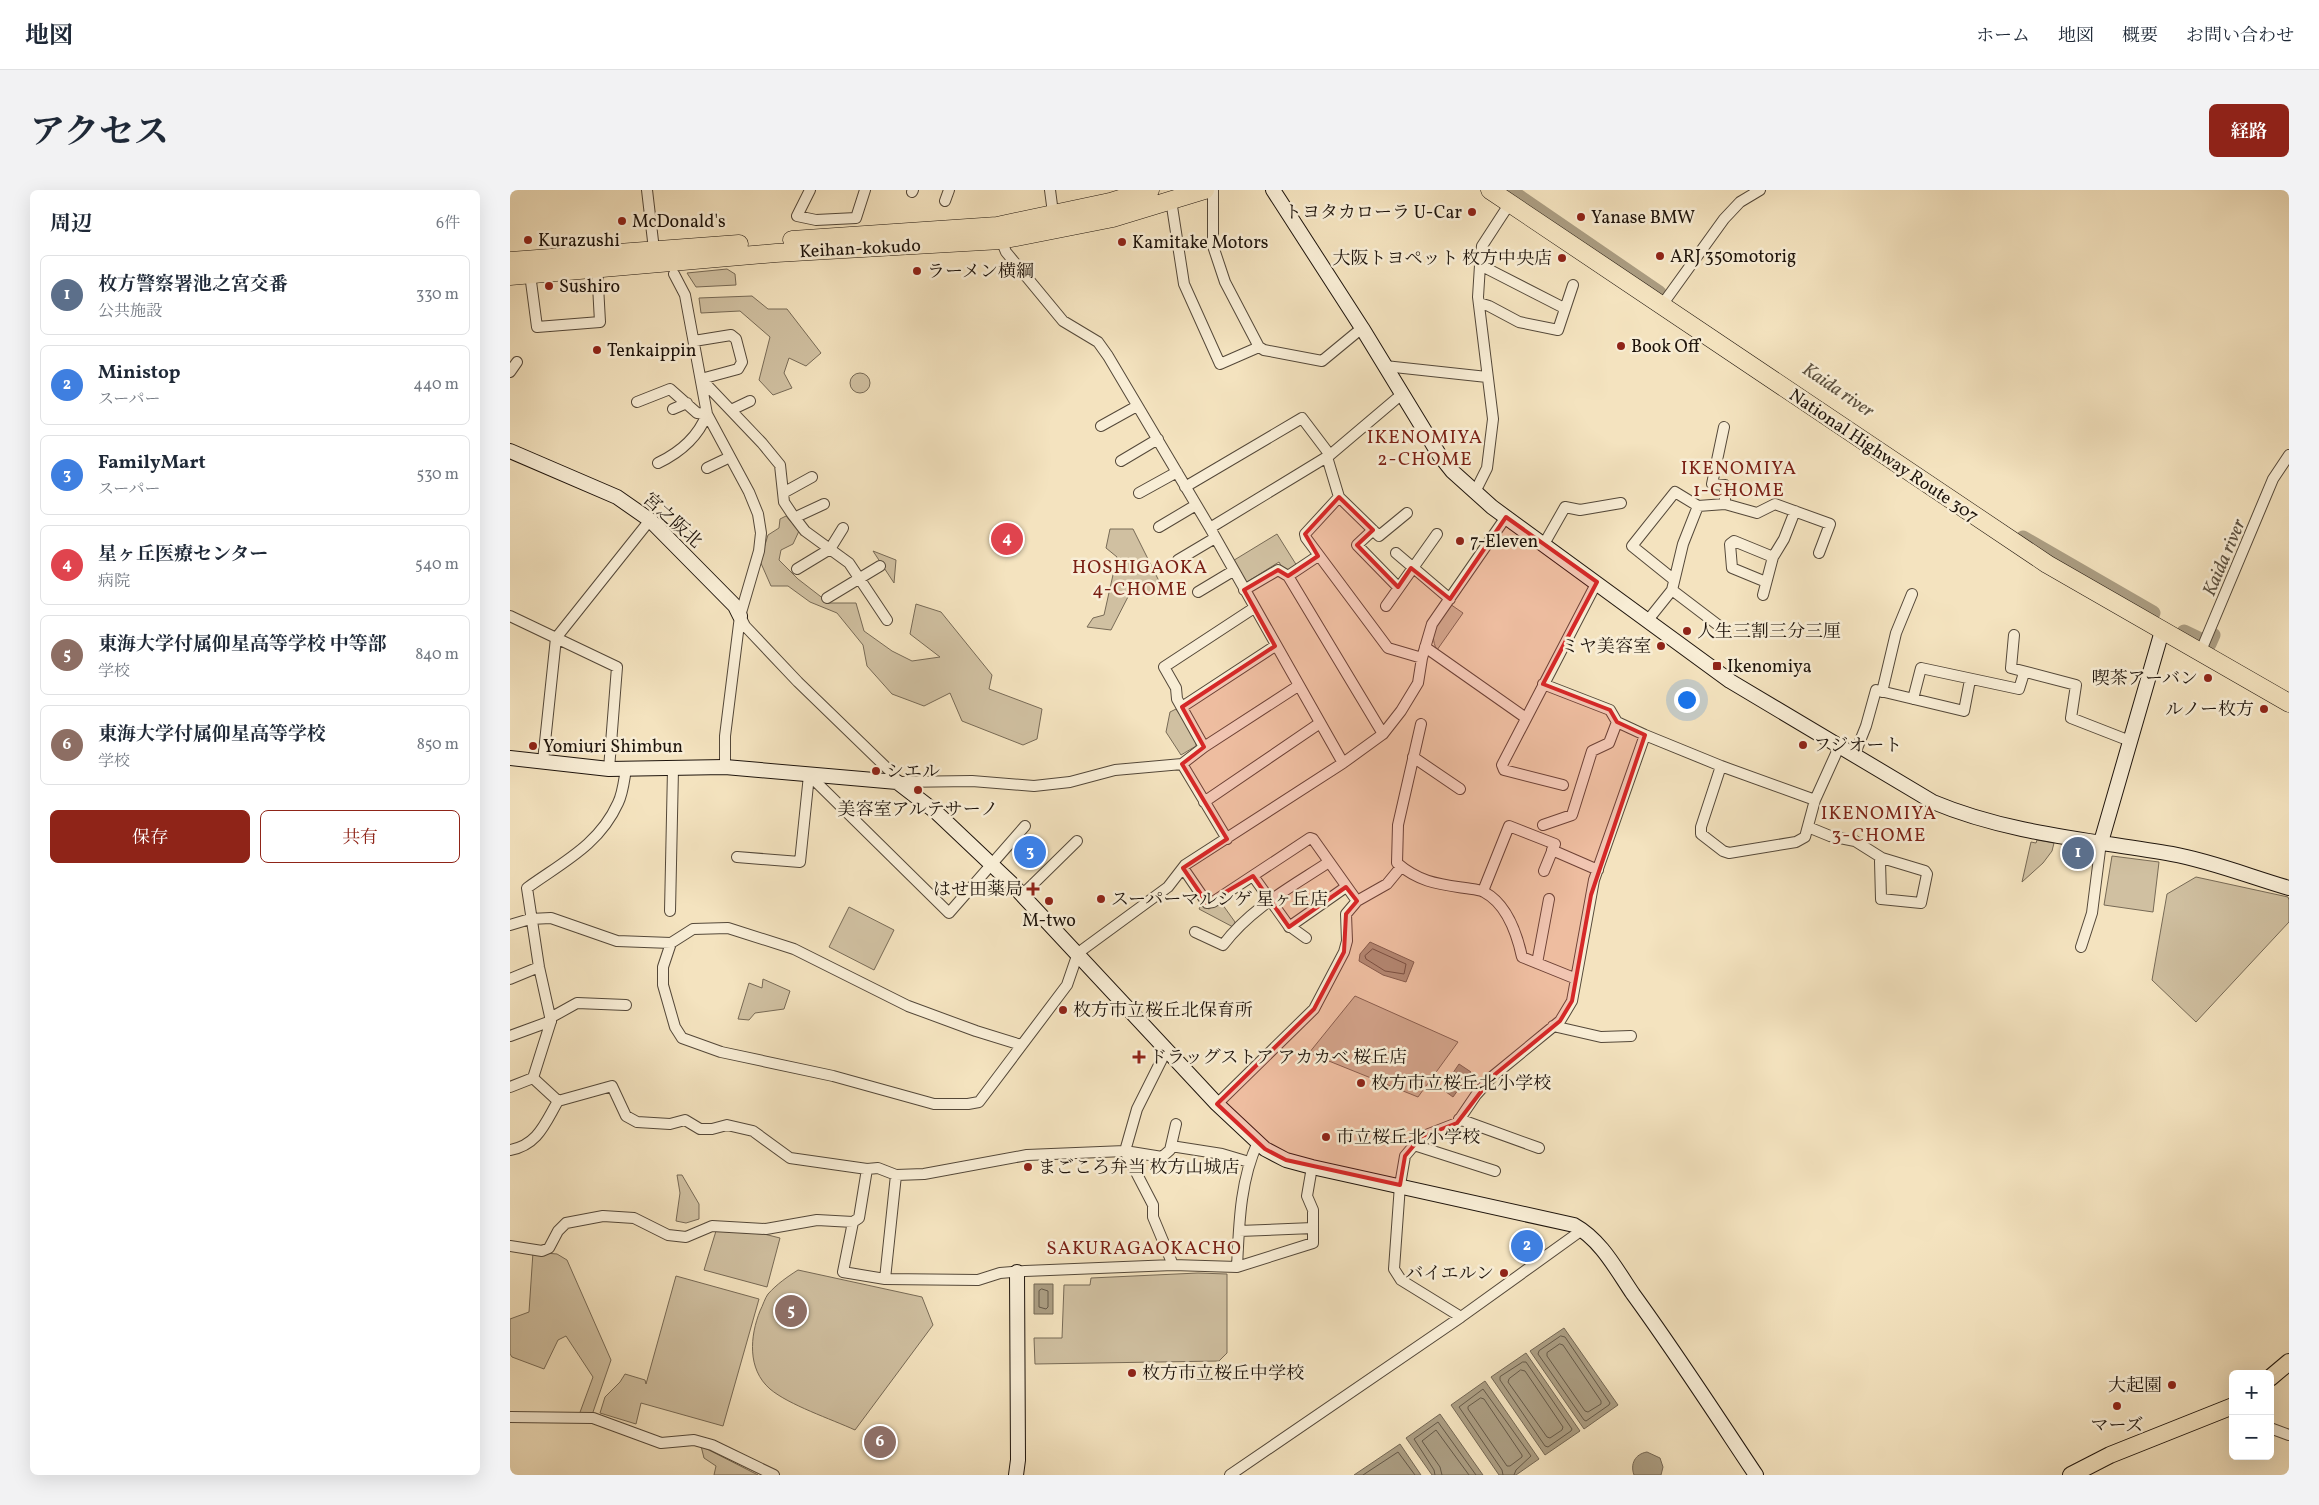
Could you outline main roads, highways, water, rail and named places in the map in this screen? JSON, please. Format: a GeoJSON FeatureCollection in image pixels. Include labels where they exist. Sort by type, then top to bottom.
{"type":"FeatureCollection","features":[{"type":"Feature","properties":{"kind":"highway","name":"Keihan-kokudo"},"geometry":{"type":"LineString","coordinates":[[510,276],[775,247],[997,226],[1110,202],[1150,190]]}},
{"type":"Feature","properties":{"kind":"highway","name":"Keihan-kokudo"},"geometry":{"type":"LineString","coordinates":[[510,261],[775,247],[1001,240],[1113,218],[1206,190]]}},
{"type":"Feature","properties":{"kind":"highway","name":"National Highway Route 307"},"geometry":{"type":"LineString","coordinates":[[1490,190],[2047,564],[2162,631],[2203,646],[2289,702]]}},
{"type":"Feature","properties":{"kind":"main road"},"geometry":{"type":"LineString","coordinates":[[2274,1375],[2289,1362]]}},
{"type":"Feature","properties":{"kind":"main road"},"geometry":{"type":"LineString","coordinates":[[2071,1475],[2110,1454],[2229,1408]]}},
{"type":"Feature","properties":{"kind":"water"},"geometry":{"type":"Polygon","coordinates":[[[1370,942],[1414,962],[1406,982],[1383,975],[1359,961],[1360,954],[1370,942]]]}},
{"type":"Feature","properties":{"kind":"water"},"geometry":{"type":"Polygon","coordinates":[[[1459,1064],[1471,1072],[1453,1097],[1442,1089],[1459,1064]]]}},
{"type":"Feature","properties":{"kind":"water"},"geometry":{"type":"Polygon","coordinates":[[[1034,1284],[1053,1284],[1053,1314],[1034,1314],[1034,1284]]]}},
{"type":"Feature","properties":{"kind":"water"},"geometry":{"type":"Polygon","coordinates":[[[1564,1328],[1618,1405],[1584,1429],[1530,1351],[1564,1328]]]}},
{"type":"Feature","properties":{"kind":"water"},"geometry":{"type":"Polygon","coordinates":[[[1526,1353],[1580,1431],[1545,1455],[1491,1377],[1526,1353]]]}},
{"type":"Feature","properties":{"kind":"water"},"geometry":{"type":"Polygon","coordinates":[[[1485,1381],[1539,1459],[1516,1475],[1499,1475],[1451,1405],[1485,1381]]]}},
{"type":"Feature","properties":{"kind":"water"},"geometry":{"type":"Polygon","coordinates":[[[1440,1414],[1483,1475],[1432,1475],[1406,1438],[1440,1414]]]}},
{"type":"Feature","properties":{"kind":"water"},"geometry":{"type":"Polygon","coordinates":[[[1400,1444],[1421,1475],[1354,1475],[1400,1444]]]}},
{"type":"Feature","properties":{"kind":"water"},"geometry":{"type":"Polygon","coordinates":[[[1647,1452],[1660,1458],[1663,1467],[1661,1475],[1634,1475],[1634,1460],[1639,1455],[1647,1452]]]}},
{"type":"Feature","properties":{"kind":"waterway","name":"Kaida river"},"geometry":{"type":"LineString","coordinates":[[1509,190],[1659,293]]}},
{"type":"Feature","properties":{"kind":"waterway","name":"Kaida river"},"geometry":{"type":"LineString","coordinates":[[2023,538],[2153,613]]}},
{"type":"Feature","properties":{"kind":"waterway","name":"Kaida river"},"geometry":{"type":"LineString","coordinates":[[2184,632],[2209,644],[2213,635]]}},
{"type":"Feature","properties":{"kind":"place","name":"トヨタカローラ U-Car"},"geometry":{"type":"Point","coordinates":[1472,212]}},
{"type":"Feature","properties":{"kind":"place","name":"Yanase BMW"},"geometry":{"type":"Point","coordinates":[1581,217]}},
{"type":"Feature","properties":{"kind":"place","name":"McDonald's"},"geometry":{"type":"Point","coordinates":[622,221]}},
{"type":"Feature","properties":{"kind":"place","name":"Kurazushi"},"geometry":{"type":"Point","coordinates":[528,240]}},
{"type":"Feature","properties":{"kind":"place","name":"Kamitake Motors"},"geometry":{"type":"Point","coordinates":[1122,242]}},
{"type":"Feature","properties":{"kind":"place","name":"ARJ 350motorig"},"geometry":{"type":"Point","coordinates":[1660,256]}},
{"type":"Feature","properties":{"kind":"place","name":"大阪トヨペット 枚方中央店"},"geometry":{"type":"Point","coordinates":[1562,258]}},
{"type":"Feature","properties":{"kind":"place","name":"ラーメン横綱"},"geometry":{"type":"Point","coordinates":[917,271]}},
{"type":"Feature","properties":{"kind":"place","name":"Sushiro"},"geometry":{"type":"Point","coordinates":[549,286]}},
{"type":"Feature","properties":{"kind":"place","name":"Book Off"},"geometry":{"type":"Point","coordinates":[1621,346]}},
{"type":"Feature","properties":{"kind":"place","name":"Tenkaippin"},"geometry":{"type":"Point","coordinates":[597,350]}},
{"type":"Feature","properties":{"kind":"place","name":"星ヶ丘医療センター"},"geometry":{"type":"Point","coordinates":[1007,539]}},
{"type":"Feature","properties":{"kind":"place","name":"7-Eleven"},"geometry":{"type":"Point","coordinates":[1460,541]}},
{"type":"Feature","properties":{"kind":"place","name":"人生三割三分三厘"},"geometry":{"type":"Point","coordinates":[1687,631]}},
{"type":"Feature","properties":{"kind":"place","name":"ミヤ美容室"},"geometry":{"type":"Point","coordinates":[1661,646]}},
{"type":"Feature","properties":{"kind":"place","name":"Ikenomiya"},"geometry":{"type":"Point","coordinates":[1717,666]}},
{"type":"Feature","properties":{"kind":"place","name":"喫茶アーバン"},"geometry":{"type":"Point","coordinates":[2208,678]}},
{"type":"Feature","properties":{"kind":"place","name":"ルノー枚方"},"geometry":{"type":"Point","coordinates":[2264,709]}},
{"type":"Feature","properties":{"kind":"place","name":"フジオート"},"geometry":{"type":"Point","coordinates":[1803,745]}},
{"type":"Feature","properties":{"kind":"place","name":"Yomiuri Shimbun"},"geometry":{"type":"Point","coordinates":[533,746]}},
{"type":"Feature","properties":{"kind":"place","name":"シエル"},"geometry":{"type":"Point","coordinates":[876,771]}},
{"type":"Feature","properties":{"kind":"place","name":"美容室アルテサーノ"},"geometry":{"type":"Point","coordinates":[918,790]}},
{"type":"Feature","properties":{"kind":"place","name":"FamilyMart"},"geometry":{"type":"Point","coordinates":[1030,852]}},
{"type":"Feature","properties":{"kind":"place","name":"枚方警察署池之宮交番"},"geometry":{"type":"Point","coordinates":[2078,853]}},
{"type":"Feature","properties":{"kind":"place","name":"はせ田薬局"},"geometry":{"type":"Point","coordinates":[1033,889]}},
{"type":"Feature","properties":{"kind":"place","name":"スーパーマルシゲ 星ヶ丘店"},"geometry":{"type":"Point","coordinates":[1101,899]}},
{"type":"Feature","properties":{"kind":"place","name":"M-two"},"geometry":{"type":"Point","coordinates":[1049,901]}},
{"type":"Feature","properties":{"kind":"place","name":"枚方市立桜丘北保育所"},"geometry":{"type":"Point","coordinates":[1063,1010]}},
{"type":"Feature","properties":{"kind":"place","name":"ドラッグストア アカカベ 桜丘店"},"geometry":{"type":"Point","coordinates":[1139,1057]}},
{"type":"Feature","properties":{"kind":"place","name":"枚方市立桜丘北小学校"},"geometry":{"type":"Point","coordinates":[1361,1083]}},
{"type":"Feature","properties":{"kind":"place","name":"市立桜丘北小学校"},"geometry":{"type":"Point","coordinates":[1326,1137]}},
{"type":"Feature","properties":{"kind":"place","name":"まごころ弁当 枚方山城店"},"geometry":{"type":"Point","coordinates":[1028,1167]}},
{"type":"Feature","properties":{"kind":"place","name":"Ministop"},"geometry":{"type":"Point","coordinates":[1527,1246]}},
{"type":"Feature","properties":{"kind":"place","name":"バイエルン"},"geometry":{"type":"Point","coordinates":[1504,1273]}},
{"type":"Feature","properties":{"kind":"place","name":"東海大学付属仰星高等学校 中等部"},"geometry":{"type":"Point","coordinates":[791,1311]}},
{"type":"Feature","properties":{"kind":"place","name":"枚方市立桜丘中学校"},"geometry":{"type":"Point","coordinates":[1132,1373]}},
{"type":"Feature","properties":{"kind":"place","name":"大起園"},"geometry":{"type":"Point","coordinates":[2172,1385]}},
{"type":"Feature","properties":{"kind":"place","name":"マーズ"},"geometry":{"type":"Point","coordinates":[2117,1406]}},
{"type":"Feature","properties":{"kind":"place","name":"東海大学付属仰星高等学校"},"geometry":{"type":"Point","coordinates":[880,1442]}},
{"type":"Feature","properties":{"kind":"district","name":"IKENOMIYA 2-CHOME"},"geometry":{"type":"Point","coordinates":[1425,447]}},
{"type":"Feature","properties":{"kind":"district","name":"IKENOMIYA 1-CHOME"},"geometry":{"type":"Point","coordinates":[1739,478]}},
{"type":"Feature","properties":{"kind":"district","name":"HOSHIGAOKA 4-CHOME"},"geometry":{"type":"Point","coordinates":[1140,577]}},
{"type":"Feature","properties":{"kind":"district","name":"IKENOMIYA 3-CHOME"},"geometry":{"type":"Point","coordinates":[1879,823]}},
{"type":"Feature","properties":{"kind":"district","name":"SAKURAGAOKACHO"},"geometry":{"type":"Point","coordinates":[1144,1247]}}]}
